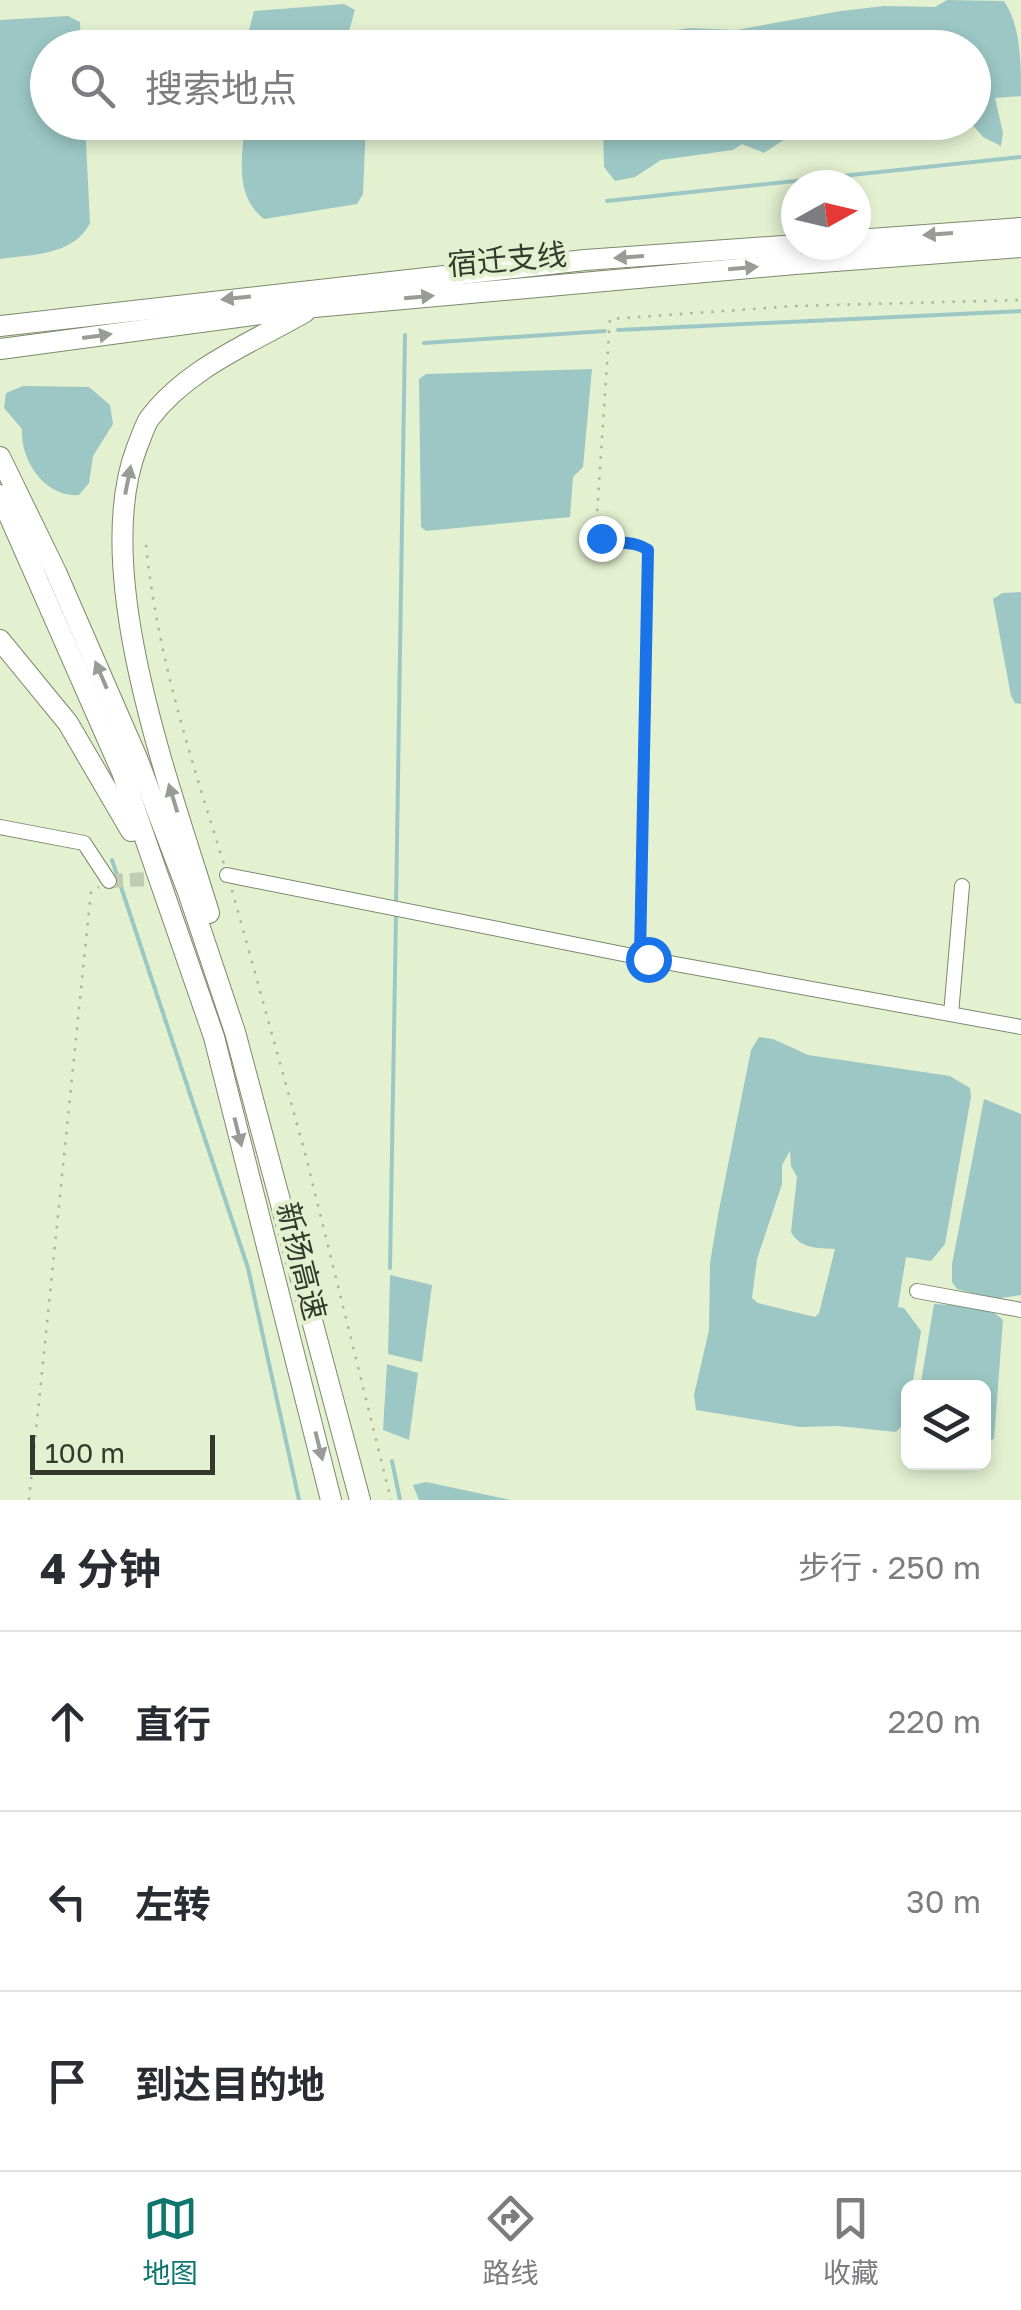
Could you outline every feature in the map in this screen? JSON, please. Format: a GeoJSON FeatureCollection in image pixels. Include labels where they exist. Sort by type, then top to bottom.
{"type":"FeatureCollection","features":[{"type":"Feature","properties":{"kind":"highway"},"geometry":{"type":"LineString","coordinates":[[871,239],[1021,228]]}},
{"type":"Feature","properties":{"kind":"highway","name":"宿迁支线"},"geometry":{"type":"LineString","coordinates":[[0,326],[585,260],[781,246]]}},
{"type":"Feature","properties":{"kind":"highway","name":"宿迁支线"},"geometry":{"type":"LineString","coordinates":[[0,349],[314,307],[1021,248]]}},
{"type":"Feature","properties":{"kind":"highway"},"geometry":{"type":"LineString","coordinates":[[272,1162],[245,1028],[162,762],[136,655],[122,560],[124,501],[129,468],[147,421],[177,388],[216,361],[314,307]]}},
{"type":"Feature","properties":{"kind":"highway"},"geometry":{"type":"LineString","coordinates":[[0,457],[71,630],[214,1037]]}},
{"type":"Feature","properties":{"kind":"highway"},"geometry":{"type":"LineString","coordinates":[[0,495],[137,758],[235,1032],[272,1162]]}},
{"type":"Feature","properties":{"kind":"highway"},"geometry":{"type":"LineString","coordinates":[[0,640],[56,707],[124,816],[214,1037]]}},
{"type":"Feature","properties":{"kind":"highway","name":"新扬高速"},"geometry":{"type":"LineString","coordinates":[[214,1037],[331,1500]]}},
{"type":"Feature","properties":{"kind":"highway","name":"新扬高速"},"geometry":{"type":"LineString","coordinates":[[272,1162],[360,1500]]}},
{"type":"Feature","properties":{"kind":"street"},"geometry":{"type":"LineString","coordinates":[[0,827],[84,843],[109,882]]}},
{"type":"Feature","properties":{"kind":"street"},"geometry":{"type":"LineString","coordinates":[[228,875],[1021,1027]]}},
{"type":"Feature","properties":{"kind":"street"},"geometry":{"type":"LineString","coordinates":[[952,1014],[962,886]]}},
{"type":"Feature","properties":{"kind":"street"},"geometry":{"type":"LineString","coordinates":[[917,1291],[1021,1310]]}},
{"type":"Feature","properties":{"kind":"path"},"geometry":{"type":"LineString","coordinates":[[640,957],[649,560],[648,550],[640,544],[610,542],[601,538],[596,528],[610,319],[795,306],[1021,300]]}},
{"type":"Feature","properties":{"kind":"path"},"geometry":{"type":"LineString","coordinates":[[146,545],[163,653],[305,1153],[391,1500]]}},
{"type":"Feature","properties":{"kind":"path"},"geometry":{"type":"LineString","coordinates":[[29,1500],[92,892],[109,882]]}},
{"type":"Feature","properties":{"kind":"water"},"geometry":{"type":"Polygon","coordinates":[[[947,0],[1004,1],[1010,11],[1017,33],[1021,96],[995,98],[1003,133],[1001,146],[989,140],[991,30],[736,30],[884,6],[935,7],[947,0]]]}},
{"type":"Feature","properties":{"kind":"water"},"geometry":{"type":"Polygon","coordinates":[[[344,4],[355,10],[349,30],[249,30],[254,11],[344,4]]]}},
{"type":"Feature","properties":{"kind":"water"},"geometry":{"type":"Polygon","coordinates":[[[68,16],[80,22],[80,30],[30,30],[30,140],[86,140],[90,223],[83,234],[63,248],[0,259],[0,20],[68,16]]]}},
{"type":"Feature","properties":{"kind":"water"},"geometry":{"type":"Polygon","coordinates":[[[244,140],[365,140],[363,194],[357,204],[264,219],[248,199],[242,162],[244,140]]]}},
{"type":"Feature","properties":{"kind":"water"},"geometry":{"type":"Polygon","coordinates":[[[603,140],[784,140],[764,153],[742,144],[733,150],[661,160],[635,177],[615,181],[604,167],[603,140]]]}},
{"type":"Feature","properties":{"kind":"water"},"geometry":{"type":"Polygon","coordinates":[[[592,369],[583,467],[573,477],[570,517],[426,531],[421,527],[419,379],[426,374],[592,369]]]}},
{"type":"Feature","properties":{"kind":"water"},"geometry":{"type":"Polygon","coordinates":[[[23,386],[89,387],[110,405],[113,424],[93,456],[89,483],[79,495],[45,484],[30,464],[22,429],[4,408],[6,393],[23,386]]]}},
{"type":"Feature","properties":{"kind":"water"},"geometry":{"type":"Polygon","coordinates":[[[1021,592],[1021,704],[1011,696],[993,599],[1002,593],[1021,592]]]}},
{"type":"Feature","properties":{"kind":"water"},"geometry":{"type":"Polygon","coordinates":[[[759,1037],[808,1055],[950,1076],[970,1088],[945,1244],[931,1261],[906,1257],[898,1307],[904,1308],[921,1331],[913,1380],[901,1380],[901,1427],[896,1432],[800,1427],[696,1410],[694,1395],[709,1330],[710,1263],[751,1050],[759,1037]],[[790,1151],[782,1165],[782,1184],[757,1259],[752,1298],[758,1303],[815,1317],[835,1249],[804,1245],[791,1232],[797,1177],[790,1151]]]}},
{"type":"Feature","properties":{"kind":"water"},"geometry":{"type":"Polygon","coordinates":[[[984,1099],[1021,1114],[1021,1295],[995,1299],[957,1289],[952,1282],[952,1264],[984,1099]]]}},
{"type":"Feature","properties":{"kind":"water"},"geometry":{"type":"Polygon","coordinates":[[[390,1275],[432,1285],[422,1362],[388,1354],[390,1275]]]}},
{"type":"Feature","properties":{"kind":"water"},"geometry":{"type":"Polygon","coordinates":[[[934,1304],[980,1308],[1003,1320],[994,1439],[991,1440],[991,1380],[921,1380],[934,1304]]]}},
{"type":"Feature","properties":{"kind":"water"},"geometry":{"type":"Polygon","coordinates":[[[387,1364],[418,1373],[409,1440],[383,1430],[387,1364]]]}},
{"type":"Feature","properties":{"kind":"water"},"geometry":{"type":"Polygon","coordinates":[[[426,1482],[511,1500],[419,1500],[413,1485],[426,1482]]]}},
{"type":"Feature","properties":{"kind":"waterway"},"geometry":{"type":"LineString","coordinates":[[607,201],[1021,157]]}},
{"type":"Feature","properties":{"kind":"waterway"},"geometry":{"type":"LineString","coordinates":[[618,330],[1021,311]]}},
{"type":"Feature","properties":{"kind":"waterway"},"geometry":{"type":"LineString","coordinates":[[424,343],[605,331]]}},
{"type":"Feature","properties":{"kind":"waterway"},"geometry":{"type":"LineString","coordinates":[[396,906],[405,335]]}},
{"type":"Feature","properties":{"kind":"waterway"},"geometry":{"type":"LineString","coordinates":[[112,860],[248,1268],[299,1500]]}},
{"type":"Feature","properties":{"kind":"waterway"},"geometry":{"type":"LineString","coordinates":[[390,1268],[396,915]]}},
{"type":"Feature","properties":{"kind":"waterway"},"geometry":{"type":"LineString","coordinates":[[392,1461],[400,1500]]}},
{"type":"Feature","properties":{"kind":"tunnel"},"geometry":{"type":"LineString","coordinates":[[109,881],[167,878]]}},
{"type":"Feature","properties":{"kind":"route"},"geometry":{"type":"LineString","coordinates":[[601,538],[640,544],[648,550],[640,957],[648,959]]}}]}
